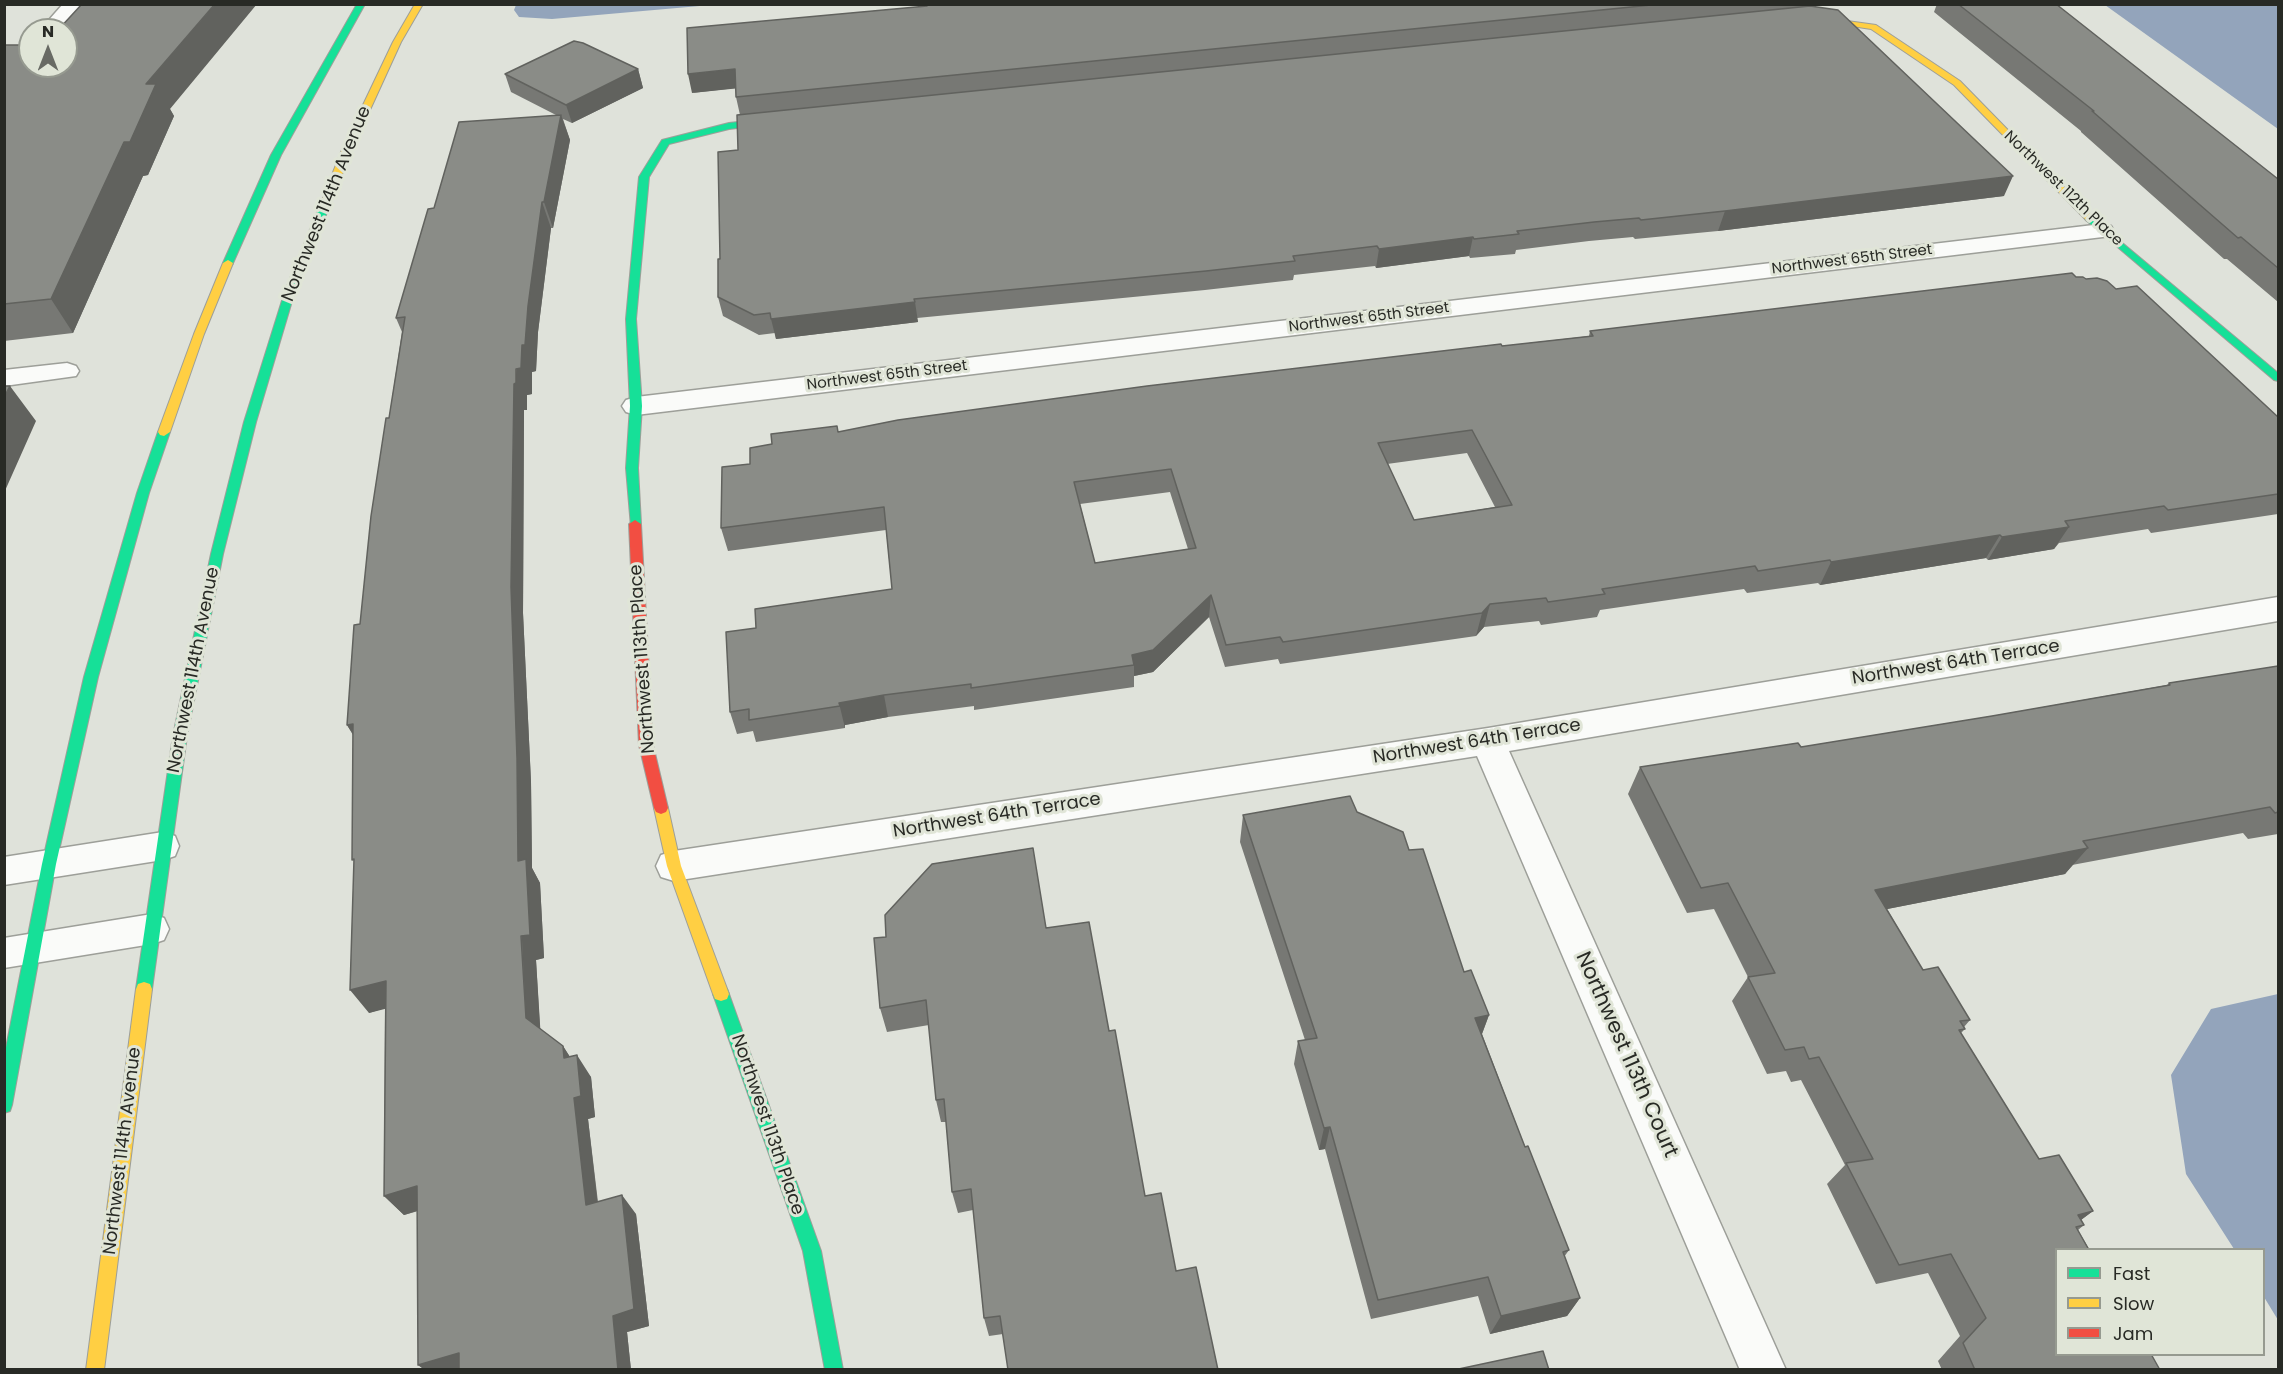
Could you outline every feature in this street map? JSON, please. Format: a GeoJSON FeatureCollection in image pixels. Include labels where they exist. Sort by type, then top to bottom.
{"type":"FeatureCollection","features":[{"type":"Feature","properties":{"kind":"street"},"geometry":{"type":"LineString","coordinates":[[4,1104],[19,951],[49,864],[91,677],[143,493],[169,415],[234,248],[276,154],[322,68],[361,4]]}},
{"type":"Feature","properties":{"kind":"street","name":"Northwest 114th Avenue"},"geometry":{"type":"LineString","coordinates":[[95,1370],[163,846],[180,736],[217,554],[250,422],[290,291],[320,213],[374,90],[419,4]]}},
{"type":"Feature","properties":{"kind":"street","name":"Northwest 112th Place"},"geometry":{"type":"LineString","coordinates":[[1792,17],[1804,16],[1873,27],[1957,83],[2102,231],[2278,378]]}},
{"type":"Feature","properties":{"kind":"street","name":"Northwest 113th Place"},"geometry":{"type":"LineString","coordinates":[[800,118],[729,126],[665,142],[644,177],[631,319],[636,406],[632,468],[646,745],[674,866],[812,1251],[834,1370]]}},
{"type":"Feature","properties":{"kind":"street","name":"Northwest 65th Street"},"geometry":{"type":"LineString","coordinates":[[636,406],[2102,231]]}},
{"type":"Feature","properties":{"kind":"street","name":"Northwest 64th Terrace"},"geometry":{"type":"LineString","coordinates":[[674,866],[1488,741],[2278,609]]}},
{"type":"Feature","properties":{"kind":"street","name":"Northwest 113th Court"},"geometry":{"type":"LineString","coordinates":[[1488,741],[1763,1370]]}},
{"type":"Feature","properties":{"kind":"lane"},"geometry":{"type":"LineString","coordinates":[[61,18],[74,4]]}},
{"type":"Feature","properties":{"kind":"lane"},"geometry":{"type":"LineString","coordinates":[[4,378],[67,371]]}},
{"type":"Feature","properties":{"kind":"lane"},"geometry":{"type":"LineString","coordinates":[[4,871],[163,846]]}},
{"type":"Feature","properties":{"kind":"lane"},"geometry":{"type":"LineString","coordinates":[[19,951],[152,929]]}},
{"type":"Feature","properties":{"kind":"water"},"geometry":{"type":"Polygon","coordinates":[[[516,4],[711,5],[552,19],[519,17],[514,10],[516,4]]]}},
{"type":"Feature","properties":{"kind":"water"},"geometry":{"type":"Polygon","coordinates":[[[2105,5],[2278,5],[2278,129],[2105,5]]]}},
{"type":"Feature","properties":{"kind":"water"},"geometry":{"type":"Polygon","coordinates":[[[2278,994],[2278,1320],[2265,1299],[2265,1248],[2233,1248],[2186,1174],[2171,1075],[2211,1009],[2278,994]]]}},
{"type":"Feature","properties":{"kind":"building"},"geometry":{"type":"Polygon","coordinates":[[[82,4],[215,4],[146,84],[156,84],[130,142],[124,142],[51,299],[4,304],[4,45],[18,45],[18,78],[78,78],[78,18],[69,18],[82,4]]]}},
{"type":"Feature","properties":{"kind":"building"},"geometry":{"type":"Polygon","coordinates":[[[927,4],[1661,4],[736,97],[735,69],[688,74],[687,28],[927,6],[927,4]]]}},
{"type":"Feature","properties":{"kind":"building"},"geometry":{"type":"Polygon","coordinates":[[[1958,4],[2056,4],[2278,179],[2278,268],[2241,237],[2238,238],[2092,111],[2094,111],[1958,4]]]}},
{"type":"Feature","properties":{"kind":"building"},"geometry":{"type":"Polygon","coordinates":[[[1810,6],[1838,10],[2013,176],[1725,211],[1517,231],[1519,234],[1474,239],[1473,237],[1379,249],[1377,246],[1293,256],[1295,261],[1206,271],[914,299],[915,302],[771,319],[770,313],[754,315],[718,297],[718,259],[720,259],[718,152],[738,150],[737,115],[1810,6]]]}},
{"type":"Feature","properties":{"kind":"building"},"geometry":{"type":"Polygon","coordinates":[[[574,41],[638,69],[566,105],[505,74],[574,41]]]}},
{"type":"Feature","properties":{"kind":"building"},"geometry":{"type":"Polygon","coordinates":[[[561,115],[544,202],[542,202],[525,345],[522,345],[521,368],[516,369],[516,383],[514,384],[511,587],[518,861],[526,859],[530,935],[521,936],[526,1018],[563,1046],[564,1058],[577,1055],[581,1096],[574,1098],[586,1205],[622,1195],[634,1309],[613,1316],[618,1370],[459,1370],[459,1353],[418,1365],[417,1186],[384,1196],[386,981],[350,990],[354,859],[352,860],[353,724],[347,725],[354,625],[360,624],[371,516],[405,317],[396,318],[428,209],[434,208],[459,122],[561,115]]]}},
{"type":"Feature","properties":{"kind":"building"},"geometry":{"type":"Polygon","coordinates":[[[2072,273],[2076,277],[2107,281],[2116,289],[2137,286],[2278,417],[2278,494],[2168,510],[2164,506],[2065,521],[2069,527],[2002,537],[2000,535],[1831,562],[1830,560],[1758,571],[1755,566],[1602,589],[1605,594],[1548,602],[1546,598],[1490,604],[1482,613],[1283,642],[1280,637],[1226,645],[1211,595],[1153,650],[1132,655],[1134,665],[971,688],[971,684],[884,695],[839,703],[840,706],[749,720],[749,709],[730,712],[726,632],[756,628],[755,609],[892,589],[884,507],[721,528],[722,467],[750,464],[750,448],[772,444],[771,434],[837,426],[838,432],[898,420],[1147,386],[1501,344],[1502,346],[1593,336],[1590,331],[2072,273]],[[1472,430],[1378,443],[1414,520],[1512,505],[1472,430]],[[1171,469],[1074,482],[1095,563],[1196,548],[1171,469]]]}},
{"type":"Feature","properties":{"kind":"building"},"geometry":{"type":"Polygon","coordinates":[[[4,386],[10,386],[4,397],[4,386]]]}},
{"type":"Feature","properties":{"kind":"building"},"geometry":{"type":"Polygon","coordinates":[[[2278,666],[2278,812],[2275,813],[2270,807],[2083,841],[2088,848],[1875,890],[1923,970],[1938,967],[1970,1020],[1960,1021],[1965,1029],[1959,1030],[2039,1159],[2059,1155],[2093,1211],[2078,1215],[2084,1225],[2076,1227],[2088,1248],[2055,1248],[2055,1356],[2152,1356],[2160,1370],[1975,1370],[1963,1343],[1986,1318],[1951,1254],[1899,1265],[1846,1163],[1873,1159],[1819,1057],[1809,1059],[1804,1047],[1785,1050],[1748,977],[1775,973],[1728,883],[1701,888],[1640,767],[1798,743],[1801,747],[2170,685],[2169,683],[2278,666]]]}},
{"type":"Feature","properties":{"kind":"building"},"geometry":{"type":"Polygon","coordinates":[[[1350,796],[1357,812],[1403,832],[1409,850],[1423,849],[1464,972],[1471,970],[1489,1015],[1475,1018],[1525,1147],[1528,1146],[1569,1250],[1563,1252],[1580,1298],[1501,1316],[1488,1277],[1378,1300],[1330,1127],[1324,1128],[1298,1041],[1317,1038],[1243,815],[1350,796]]]}},
{"type":"Feature","properties":{"kind":"building"},"geometry":{"type":"Polygon","coordinates":[[[1033,848],[1046,928],[1089,922],[1109,1031],[1115,1030],[1145,1196],[1161,1193],[1176,1271],[1196,1267],[1218,1370],[1008,1370],[1000,1316],[984,1318],[971,1189],[952,1192],[944,1099],[936,1100],[926,1000],[880,1008],[874,938],[886,937],[885,915],[932,864],[1033,848]]]}},
{"type":"Feature","properties":{"kind":"building"},"geometry":{"type":"Polygon","coordinates":[[[1543,1351],[1549,1370],[1454,1370],[1543,1351]]]}},
{"type":"Feature","properties":{"kind":"traffic: fast"},"geometry":{"type":"LineString","coordinates":[[228,263],[276,155],[361,4]]}},
{"type":"Feature","properties":{"kind":"traffic: fast"},"geometry":{"type":"LineString","coordinates":[[635,524],[632,468],[636,406],[631,319],[644,177],[665,142],[729,126],[783,120]]}},
{"type":"Feature","properties":{"kind":"traffic: fast"},"geometry":{"type":"LineString","coordinates":[[144,989],[180,736],[217,554],[250,422],[290,291],[325,205]]}},
{"type":"Feature","properties":{"kind":"traffic: fast"},"geometry":{"type":"LineString","coordinates":[[2090,219],[2278,378]]}},
{"type":"Feature","properties":{"kind":"traffic: fast"},"geometry":{"type":"LineString","coordinates":[[4,1105],[49,864],[91,677],[143,493],[164,432]]}},
{"type":"Feature","properties":{"kind":"traffic: fast"},"geometry":{"type":"LineString","coordinates":[[721,994],[812,1251],[834,1370]]}},
{"type":"Feature","properties":{"kind":"traffic: slow"},"geometry":{"type":"LineString","coordinates":[[325,205],[348,147],[397,42],[419,4]]}},
{"type":"Feature","properties":{"kind":"traffic: slow"},"geometry":{"type":"LineString","coordinates":[[1807,17],[1873,27],[1957,83],[2090,219]]}},
{"type":"Feature","properties":{"kind":"traffic: slow"},"geometry":{"type":"LineString","coordinates":[[164,432],[199,334],[228,263]]}},
{"type":"Feature","properties":{"kind":"traffic: slow"},"geometry":{"type":"LineString","coordinates":[[661,808],[674,866],[721,994]]}},
{"type":"Feature","properties":{"kind":"traffic: slow"},"geometry":{"type":"LineString","coordinates":[[95,1370],[144,989]]}},
{"type":"Feature","properties":{"kind":"traffic: jam"},"geometry":{"type":"LineString","coordinates":[[635,524],[646,745],[661,808]]}}]}
